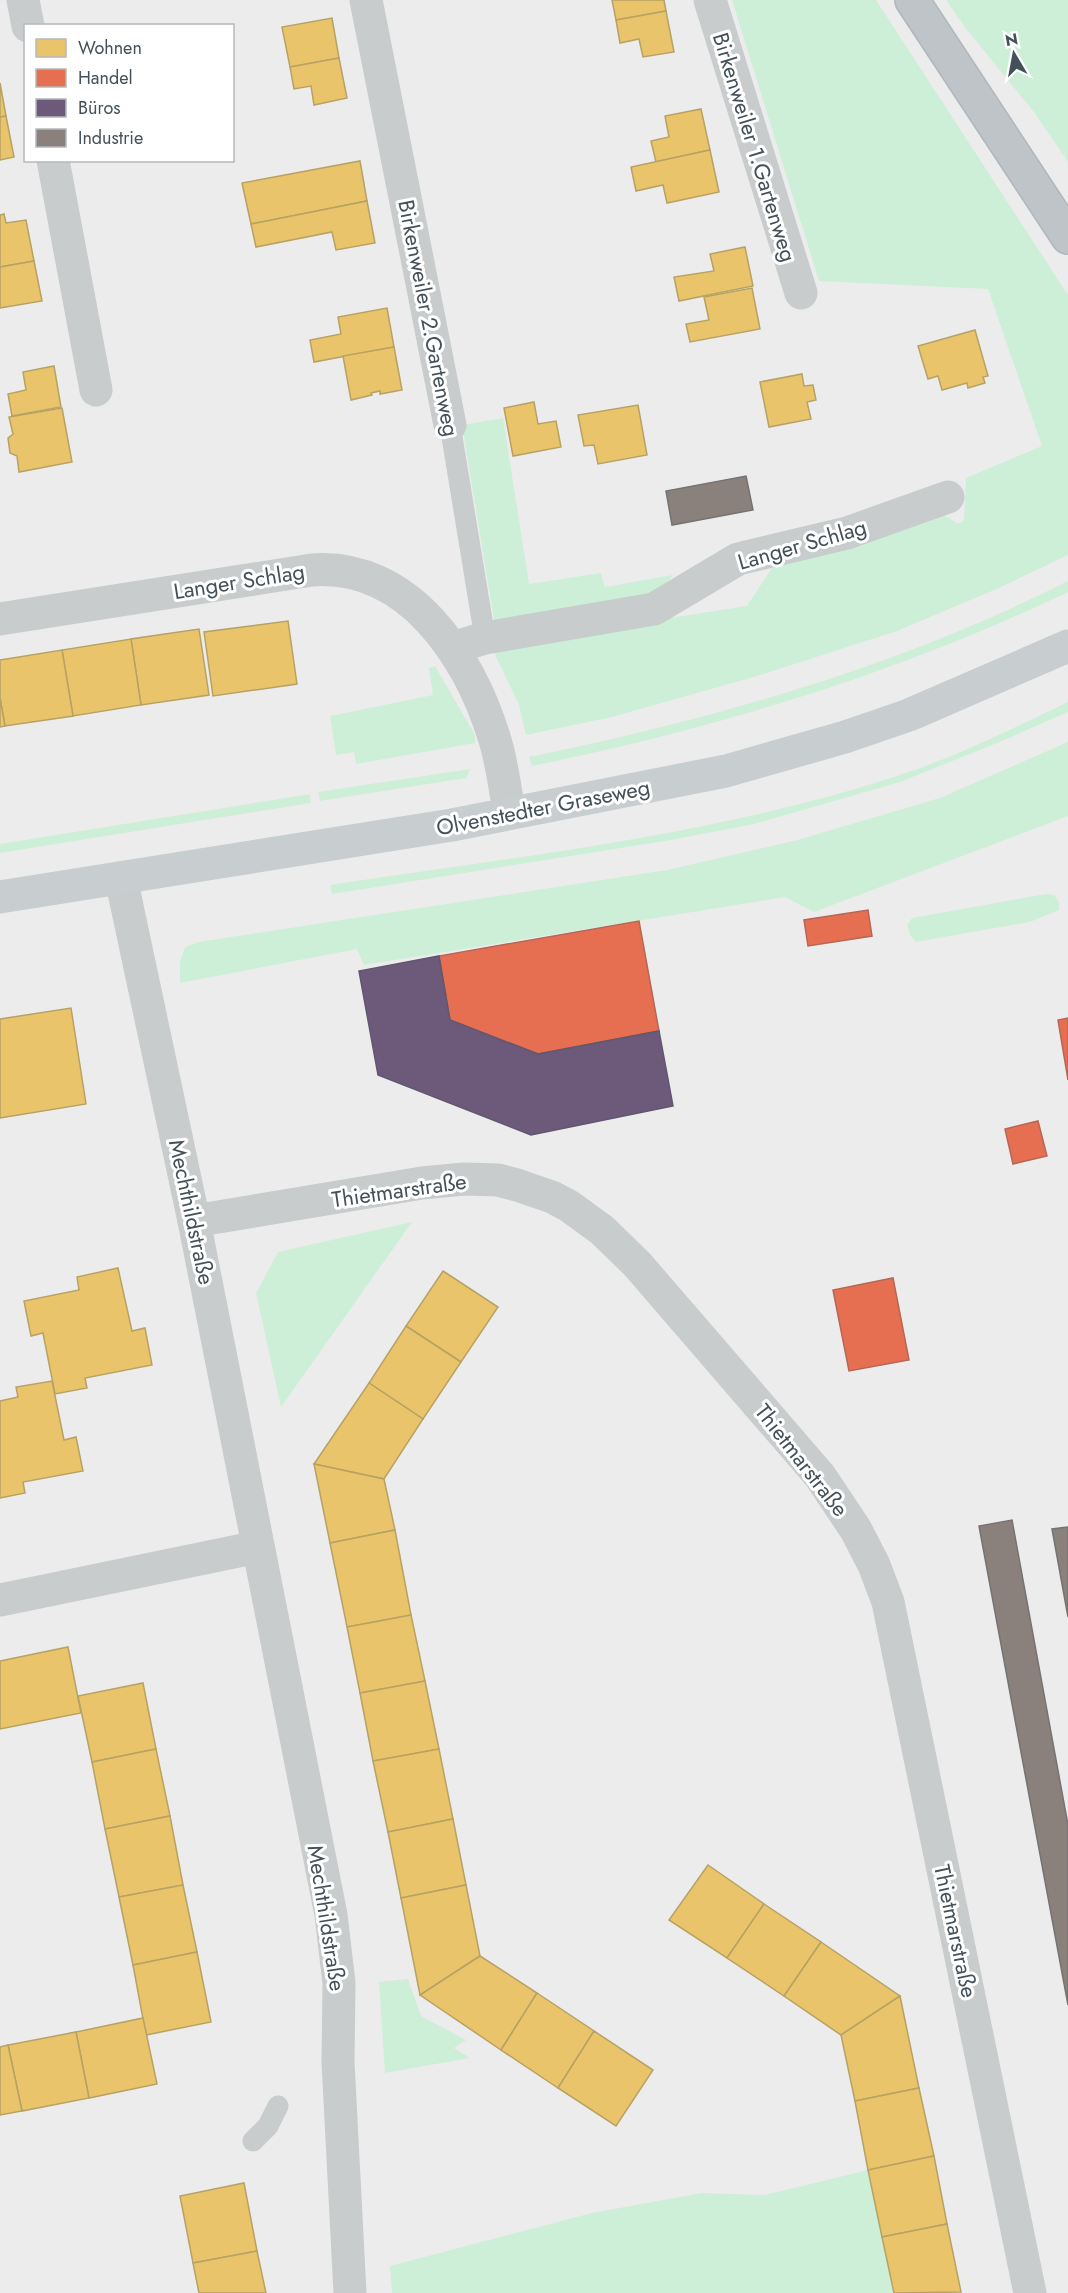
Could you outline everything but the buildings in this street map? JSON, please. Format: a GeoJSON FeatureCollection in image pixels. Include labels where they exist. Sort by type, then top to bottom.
{"type":"FeatureCollection","features":[{"type":"Feature","properties":{"kind":"highway"},"geometry":{"type":"LineString","coordinates":[[912,0],[1068,237]]}},
{"type":"Feature","properties":{"kind":"main road","name":"Olvenstedter Graseweg"},"geometry":{"type":"LineString","coordinates":[[0,897],[452,825],[726,771],[845,737],[958,696],[1068,646]]}},
{"type":"Feature","properties":{"kind":"street"},"geometry":{"type":"LineString","coordinates":[[23,0],[28,24]]}},
{"type":"Feature","properties":{"kind":"street","name":"Birkenweiler 2.Gartenweg"},"geometry":{"type":"LineString","coordinates":[[366,0],[450,425]]}},
{"type":"Feature","properties":{"kind":"street","name":"Birkenweiler 1.Gartenweg"},"geometry":{"type":"LineString","coordinates":[[710,0],[801,293]]}},
{"type":"Feature","properties":{"kind":"street"},"geometry":{"type":"LineString","coordinates":[[53,162],[96,390]]}},
{"type":"Feature","properties":{"kind":"street","name":"Langer Schlag"},"geometry":{"type":"LineString","coordinates":[[452,648],[485,638],[654,609],[738,559],[847,533],[948,497]]}},
{"type":"Feature","properties":{"kind":"street","name":"Langer Schlag"},"geometry":{"type":"LineString","coordinates":[[0,619],[325,569],[351,572],[372,578],[389,587],[421,611],[452,648],[476,691],[488,719],[498,753],[509,813]]}},
{"type":"Feature","properties":{"kind":"street","name":"Mechthildstraße"},"geometry":{"type":"LineString","coordinates":[[121,878],[194,1221],[331,1915],[340,2006],[338,2062],[350,2293]]}},
{"type":"Feature","properties":{"kind":"street","name":"Thietmarstraße"},"geometry":{"type":"LineString","coordinates":[[194,1221],[422,1183],[464,1179],[498,1180],[552,1197],[569,1206],[602,1230],[637,1264],[820,1476],[856,1530],[874,1565],[888,1602],[1030,2293]]}},
{"type":"Feature","properties":{"kind":"street"},"geometry":{"type":"LineString","coordinates":[[0,1600],[258,1547]]}},
{"type":"Feature","properties":{"kind":"lane","name":"Birkenweiler 2.Gartenweg"},"geometry":{"type":"LineString","coordinates":[[450,425],[485,638]]}},
{"type":"Feature","properties":{"kind":"lane"},"geometry":{"type":"LineString","coordinates":[[253,2141],[268,2126],[278,2106]]}},
{"type":"Feature","properties":{"kind":"green space"},"geometry":{"type":"Polygon","coordinates":[[[732,0],[876,0],[1068,295],[1068,555],[999,588],[897,631],[757,676],[612,717],[526,735],[519,705],[491,646],[747,606],[775,563],[941,513],[958,524],[964,520],[966,478],[1042,446],[988,289],[819,281],[732,0]]]}},
{"type":"Feature","properties":{"kind":"green space"},"geometry":{"type":"Polygon","coordinates":[[[946,0],[1068,0],[1068,162],[1034,112],[967,30],[946,0]]]}},
{"type":"Feature","properties":{"kind":"green space"},"geometry":{"type":"Polygon","coordinates":[[[503,418],[529,584],[601,573],[605,587],[673,575],[654,597],[495,625],[462,425],[503,418]]]}},
{"type":"Feature","properties":{"kind":"green space"},"geometry":{"type":"Polygon","coordinates":[[[1068,581],[1068,592],[938,648],[872,673],[738,716],[532,766],[529,757],[667,726],[804,687],[872,664],[1004,612],[1068,581]]]}},
{"type":"Feature","properties":{"kind":"green space"},"geometry":{"type":"Polygon","coordinates":[[[435,666],[475,735],[475,743],[356,764],[354,752],[336,755],[330,716],[433,695],[429,668],[435,666]]]}},
{"type":"Feature","properties":{"kind":"green space"},"geometry":{"type":"Polygon","coordinates":[[[1068,702],[1068,712],[900,782],[754,824],[671,840],[332,894],[330,885],[616,842],[758,814],[828,797],[941,760],[1068,702]]]}},
{"type":"Feature","properties":{"kind":"green space"},"geometry":{"type":"Polygon","coordinates":[[[1068,742],[1068,816],[814,912],[785,897],[364,965],[357,949],[180,983],[180,962],[185,947],[199,942],[667,870],[794,841],[940,798],[1068,742]]]}},
{"type":"Feature","properties":{"kind":"green space"},"geometry":{"type":"Polygon","coordinates":[[[470,769],[466,778],[320,801],[318,792],[470,769]]]}},
{"type":"Feature","properties":{"kind":"green space"},"geometry":{"type":"Polygon","coordinates":[[[310,794],[311,803],[0,853],[0,844],[310,794]]]}},
{"type":"Feature","properties":{"kind":"green space"},"geometry":{"type":"Polygon","coordinates":[[[1046,894],[1054,895],[1059,902],[1059,910],[1030,922],[916,942],[910,935],[907,925],[912,918],[1046,894]]]}},
{"type":"Feature","properties":{"kind":"green space"},"geometry":{"type":"Polygon","coordinates":[[[412,1222],[281,1407],[256,1293],[278,1252],[412,1222]]]}},
{"type":"Feature","properties":{"kind":"green space"},"geometry":{"type":"Polygon","coordinates":[[[408,1979],[421,2016],[466,2040],[454,2048],[470,2058],[385,2073],[379,1982],[408,1979]]]}},
{"type":"Feature","properties":{"kind":"green space"},"geometry":{"type":"Polygon","coordinates":[[[868,2170],[894,2293],[392,2293],[390,2266],[592,2213],[702,2193],[765,2195],[868,2170]]]}}]}
